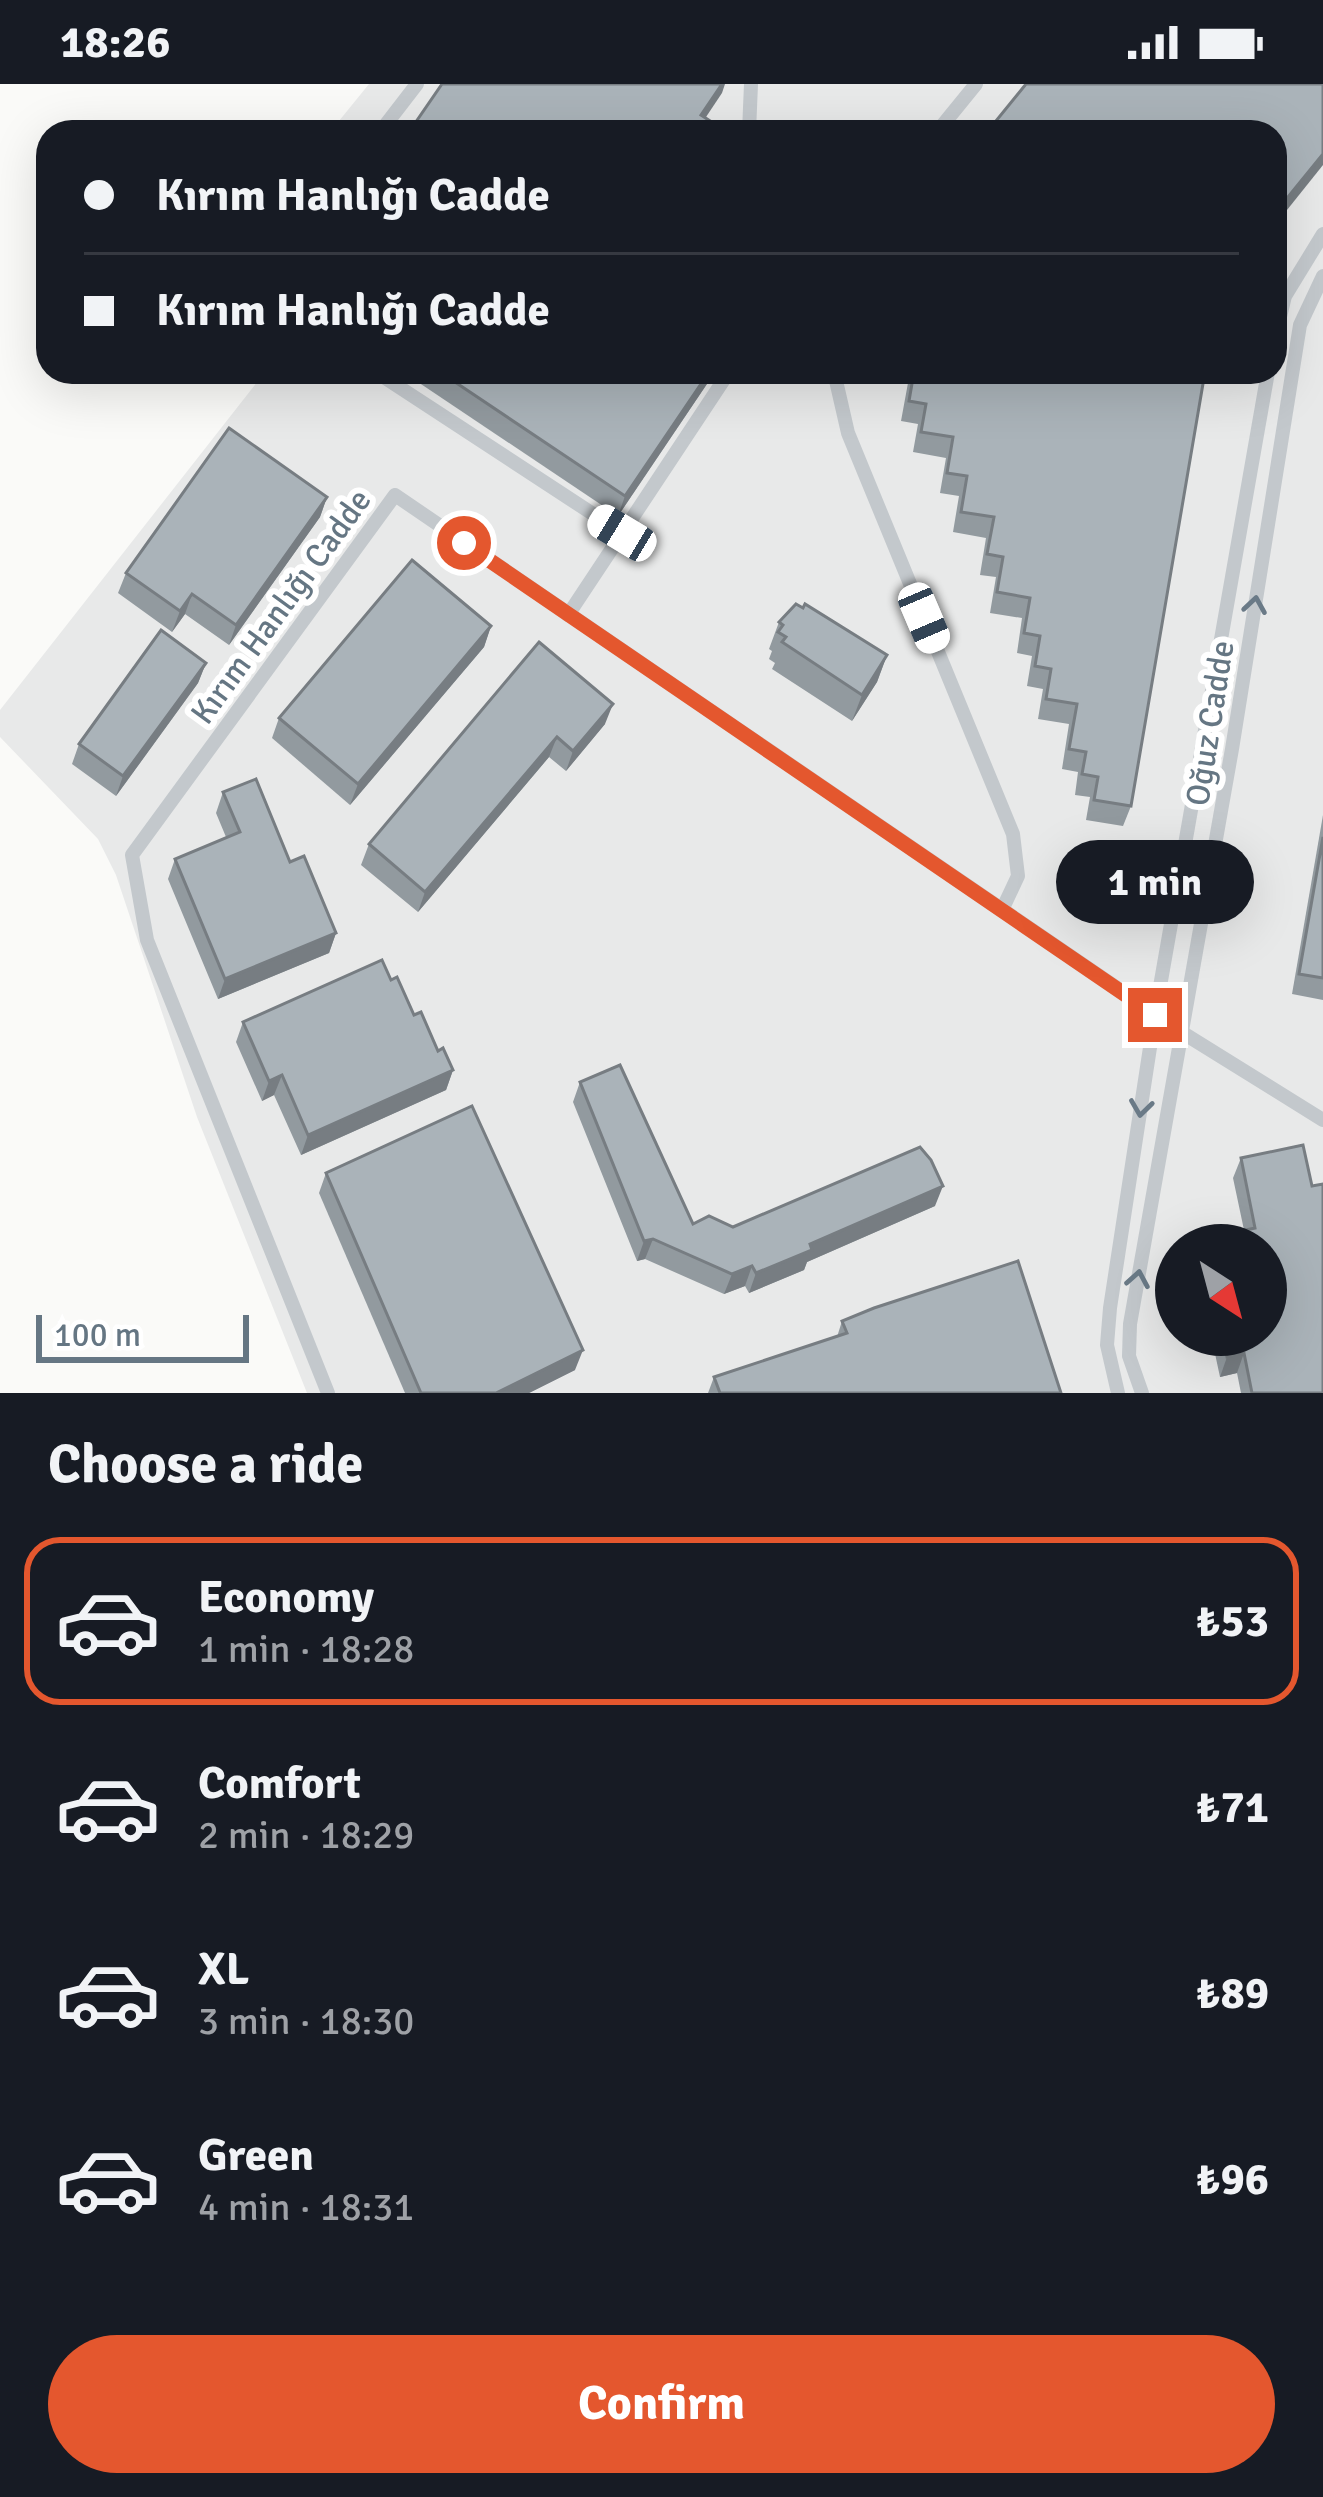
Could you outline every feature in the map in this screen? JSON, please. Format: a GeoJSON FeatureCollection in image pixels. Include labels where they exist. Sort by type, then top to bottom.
{"type":"FeatureCollection","features":[{"type":"Feature","properties":{"kind":"street"},"geometry":{"type":"LineString","coordinates":[[389,120],[417,84]]}},
{"type":"Feature","properties":{"kind":"street"},"geometry":{"type":"LineString","coordinates":[[750,120],[751,84]]}},
{"type":"Feature","properties":{"kind":"street"},"geometry":{"type":"LineString","coordinates":[[947,120],[976,84]]}},
{"type":"Feature","properties":{"kind":"street"},"geometry":{"type":"LineString","coordinates":[[1287,294],[1323,234]]}},
{"type":"Feature","properties":{"kind":"street","name":"Oğuz Cadde"},"geometry":{"type":"LineString","coordinates":[[1142,1393],[1129,1356],[1130,1324],[1300,325],[1323,276]]}},
{"type":"Feature","properties":{"kind":"street"},"geometry":{"type":"LineString","coordinates":[[394,384],[622,533]]}},
{"type":"Feature","properties":{"kind":"street"},"geometry":{"type":"LineString","coordinates":[[568,615],[721,384]]}},
{"type":"Feature","properties":{"kind":"street"},"geometry":{"type":"LineString","coordinates":[[837,384],[848,433],[1013,835],[1018,876],[1002,910]]}},
{"type":"Feature","properties":{"kind":"street","name":"Oğuz Cadde"},"geometry":{"type":"LineString","coordinates":[[1118,1393],[1107,1345],[1110,1308],[1155,1015],[1266,384]]}},
{"type":"Feature","properties":{"kind":"street","name":"Kırım Hanlığı Cadde"},"geometry":{"type":"LineString","coordinates":[[328,1393],[147,940],[132,855],[395,495],[1155,1015],[1323,1120]]}},
{"type":"Feature","properties":{"kind":"shaded area"},"geometry":{"type":"Polygon","coordinates":[[[369,84],[1323,84],[1323,1393],[307,1393],[197,1117],[116,875],[98,839],[0,737],[0,710],[256,384],[1287,384],[1287,120],[340,120],[369,84]]]}},
{"type":"Feature","properties":{"kind":"building"},"geometry":{"type":"Polygon","coordinates":[[[442,84],[722,84],[701,115],[709,120],[417,120],[442,84]]]}},
{"type":"Feature","properties":{"kind":"building"},"geometry":{"type":"Polygon","coordinates":[[[1026,84],[1323,84],[1323,154],[1287,198],[1287,120],[997,120],[1026,84]]]}},
{"type":"Feature","properties":{"kind":"building"},"geometry":{"type":"Polygon","coordinates":[[[458,384],[701,384],[625,496],[458,384]]]}},
{"type":"Feature","properties":{"kind":"building"},"geometry":{"type":"Polygon","coordinates":[[[912,384],[1203,384],[1131,806],[1094,800],[1098,777],[1082,774],[1086,752],[1069,749],[1077,704],[1046,699],[1051,669],[1035,666],[1040,636],[1024,633],[1030,598],[997,592],[1003,557],[987,554],[994,517],[961,512],[967,476],[947,473],[953,437],[921,432],[926,404],[909,401],[912,384]]]}},
{"type":"Feature","properties":{"kind":"building"},"geometry":{"type":"Polygon","coordinates":[[[229,428],[327,497],[236,625],[192,594],[180,611],[126,573],[229,428]]]}},
{"type":"Feature","properties":{"kind":"building"},"geometry":{"type":"Polygon","coordinates":[[[412,560],[491,626],[358,784],[279,718],[412,560]]]}},
{"type":"Feature","properties":{"kind":"building"},"geometry":{"type":"Polygon","coordinates":[[[796,604],[803,608],[805,604],[887,655],[862,695],[782,642],[786,637],[778,632],[783,625],[779,622],[796,604]]]}},
{"type":"Feature","properties":{"kind":"building"},"geometry":{"type":"Polygon","coordinates":[[[161,630],[206,663],[123,776],[79,744],[161,630]]]}},
{"type":"Feature","properties":{"kind":"building"},"geometry":{"type":"Polygon","coordinates":[[[539,642],[613,704],[573,751],[557,737],[425,892],[369,844],[539,642]]]}},
{"type":"Feature","properties":{"kind":"building"},"geometry":{"type":"Polygon","coordinates":[[[256,779],[290,862],[304,856],[336,933],[225,979],[175,859],[240,832],[223,792],[256,779]]]}},
{"type":"Feature","properties":{"kind":"building"},"geometry":{"type":"Polygon","coordinates":[[[1323,837],[1323,978],[1299,974],[1323,837]]]}},
{"type":"Feature","properties":{"kind":"building"},"geometry":{"type":"Polygon","coordinates":[[[382,960],[391,980],[397,977],[414,1015],[421,1012],[438,1051],[443,1048],[453,1070],[308,1135],[282,1075],[269,1081],[243,1022],[382,960]]]}},
{"type":"Feature","properties":{"kind":"building"},"geometry":{"type":"Polygon","coordinates":[[[620,1065],[693,1224],[709,1216],[733,1227],[920,1147],[943,1186],[810,1244],[812,1250],[756,1273],[752,1266],[732,1274],[653,1239],[644,1241],[580,1082],[620,1065]]]}},
{"type":"Feature","properties":{"kind":"building"},"geometry":{"type":"Polygon","coordinates":[[[472,1106],[583,1350],[496,1393],[421,1393],[326,1173],[472,1106]]]}},
{"type":"Feature","properties":{"kind":"building"},"geometry":{"type":"Polygon","coordinates":[[[1303,1145],[1312,1186],[1323,1184],[1323,1393],[1252,1393],[1245,1356],[1287,1356],[1287,1224],[1254,1224],[1241,1158],[1303,1145]]]}},
{"type":"Feature","properties":{"kind":"building"},"geometry":{"type":"Polygon","coordinates":[[[1018,1261],[1061,1393],[720,1393],[714,1377],[847,1333],[842,1321],[874,1308],[1018,1261]]]}},
{"type":"Feature","properties":{"kind":"route"},"geometry":{"type":"LineString","coordinates":[[464,543],[1155,1015]]}}]}
